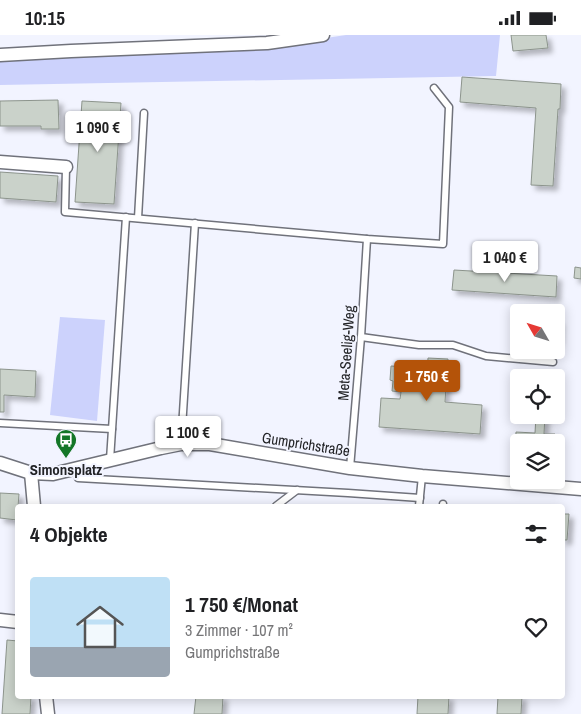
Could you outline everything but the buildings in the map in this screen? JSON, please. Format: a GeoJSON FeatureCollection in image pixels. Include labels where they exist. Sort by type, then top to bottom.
{"type":"FeatureCollection","features":[{"type":"Feature","properties":{"kind":"street"},"geometry":{"type":"LineString","coordinates":[[0,55],[267,43],[323,35]]}},
{"type":"Feature","properties":{"kind":"street"},"geometry":{"type":"LineString","coordinates":[[0,162],[66,167]]}},
{"type":"Feature","properties":{"kind":"street","name":"Gumprichstraße"},"geometry":{"type":"LineString","coordinates":[[0,463],[31,473],[53,474],[181,444],[210,445],[350,468],[581,489]]}},
{"type":"Feature","properties":{"kind":"street"},"geometry":{"type":"LineString","coordinates":[[31,473],[34,504]]}},
{"type":"Feature","properties":{"kind":"street"},"geometry":{"type":"LineString","coordinates":[[0,621],[15,621]]}},
{"type":"Feature","properties":{"kind":"street"},"geometry":{"type":"LineString","coordinates":[[46,699],[48,714]]}},
{"type":"Feature","properties":{"kind":"lane"},"geometry":{"type":"LineString","coordinates":[[66,167],[65,212],[442,244],[450,107],[434,88]]}},
{"type":"Feature","properties":{"kind":"lane"},"geometry":{"type":"LineString","coordinates":[[138,218],[144,113]]}},
{"type":"Feature","properties":{"kind":"lane"},"geometry":{"type":"LineString","coordinates":[[110,460],[126,217]]}},
{"type":"Feature","properties":{"kind":"lane"},"geometry":{"type":"LineString","coordinates":[[181,444],[195,223]]}},
{"type":"Feature","properties":{"kind":"lane","name":"Meta-Seelig-Weg"},"geometry":{"type":"LineString","coordinates":[[350,468],[367,239]]}},
{"type":"Feature","properties":{"kind":"lane"},"geometry":{"type":"LineString","coordinates":[[361,337],[419,345],[453,345],[486,356],[553,362]]}},
{"type":"Feature","properties":{"kind":"lane"},"geometry":{"type":"LineString","coordinates":[[0,423],[112,429]]}},
{"type":"Feature","properties":{"kind":"lane"},"geometry":{"type":"LineString","coordinates":[[419,504],[422,476]]}},
{"type":"Feature","properties":{"kind":"lane"},"geometry":{"type":"LineString","coordinates":[[78,478],[420,498]]}},
{"type":"Feature","properties":{"kind":"lane"},"geometry":{"type":"LineString","coordinates":[[279,504],[297,490]]}},
{"type":"Feature","properties":{"kind":"shaded area"},"geometry":{"type":"Polygon","coordinates":[[[346,35],[500,35],[496,76],[0,85],[0,54],[299,42],[346,35]]]}},
{"type":"Feature","properties":{"kind":"shaded area"},"geometry":{"type":"Polygon","coordinates":[[[60,317],[105,320],[97,421],[50,415],[60,317]]]}},
{"type":"Feature","properties":{"kind":"place","name":"Simonsplatz"},"geometry":{"type":"Point","coordinates":[66,459]}}]}
